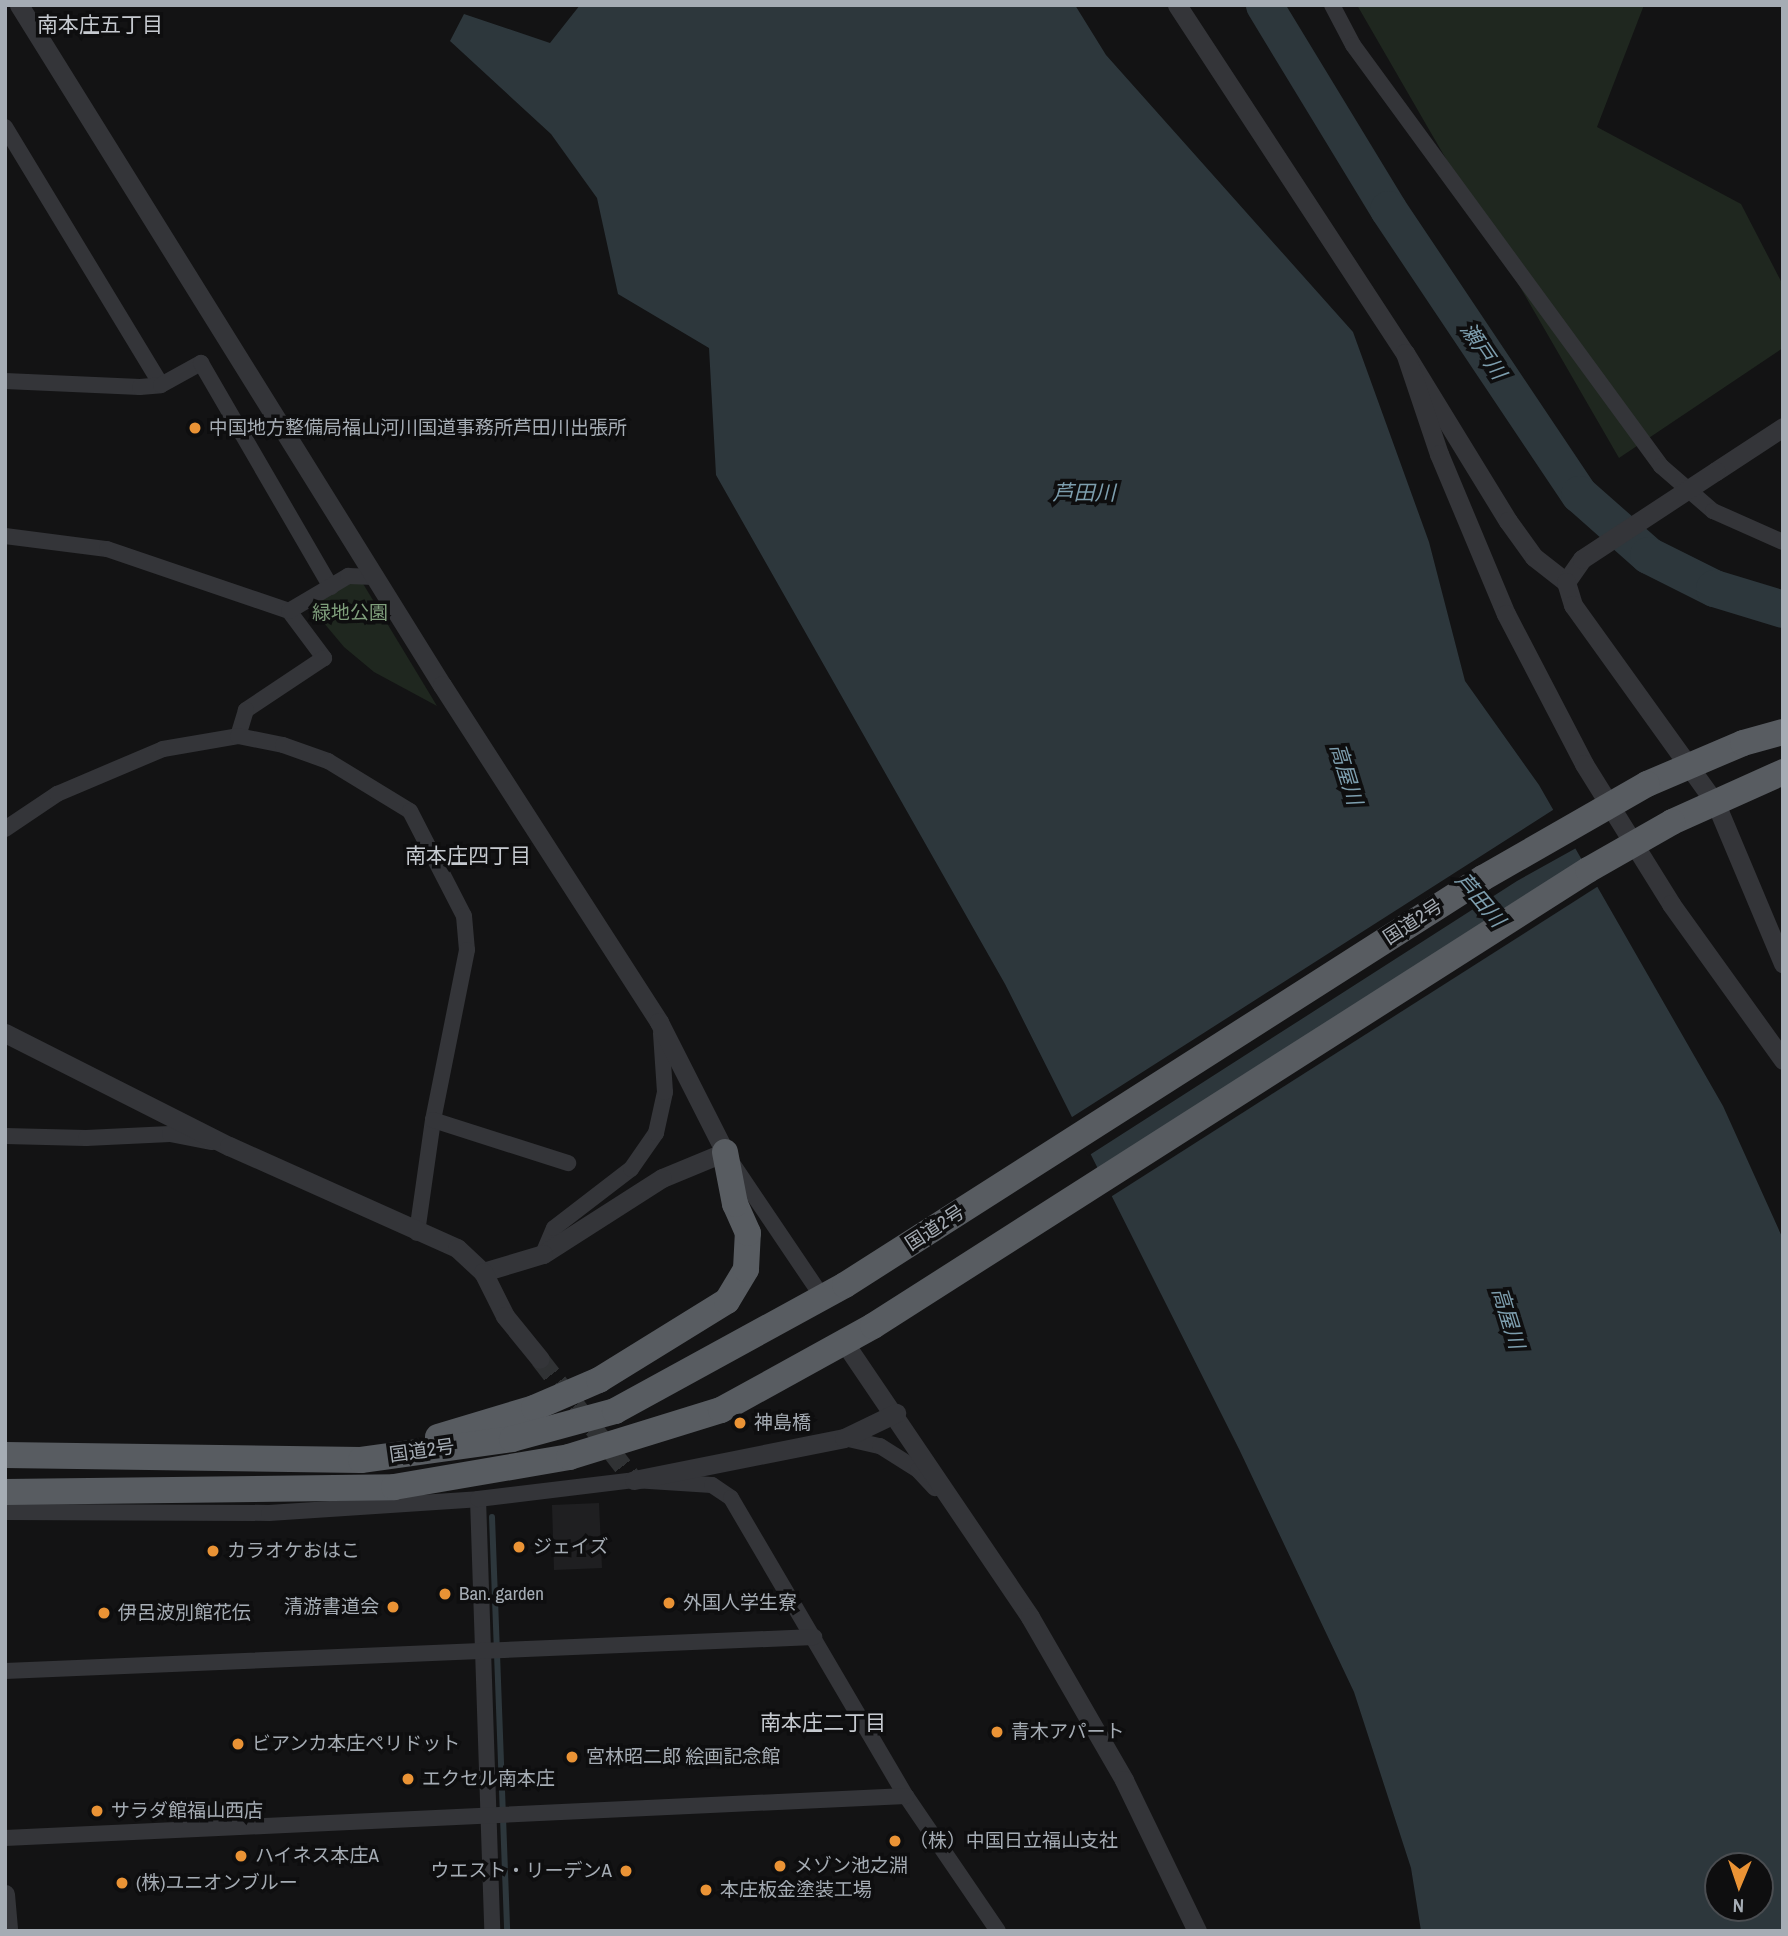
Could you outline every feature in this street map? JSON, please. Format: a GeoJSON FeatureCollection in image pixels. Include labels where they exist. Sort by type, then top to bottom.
{"type":"FeatureCollection","features":[{"type":"Feature","properties":{"kind":"highway","name":"国道2号"},"geometry":{"type":"LineString","coordinates":[[5,1455],[361,1460],[512,1439],[615,1411],[834,1292],[1483,878],[1647,783],[1688,764],[1783,732]]}},
{"type":"Feature","properties":{"kind":"highway","name":"国道2号"},"geometry":{"type":"LineString","coordinates":[[5,1492],[394,1487],[556,1460],[721,1410],[846,1345],[1588,870],[1672,822],[1783,772]]}},
{"type":"Feature","properties":{"kind":"highway"},"geometry":{"type":"LineString","coordinates":[[287,1458],[432,1439],[534,1408],[599,1380],[727,1301],[746,1269],[748,1233],[735,1205],[725,1152]]}},
{"type":"Feature","properties":{"kind":"street"},"geometry":{"type":"LineString","coordinates":[[19,5],[375,577],[659,1022],[725,1152],[834,1292]]}},
{"type":"Feature","properties":{"kind":"street"},"geometry":{"type":"LineString","coordinates":[[1177,5],[1405,354],[1495,500],[1534,557],[1566,582],[1573,604],[1716,804],[1783,964]]}},
{"type":"Feature","properties":{"kind":"street"},"geometry":{"type":"LineString","coordinates":[[1332,5],[1353,45],[1661,466],[1713,510],[1783,542]]}},
{"type":"Feature","properties":{"kind":"street"},"geometry":{"type":"LineString","coordinates":[[6,130],[161,385]]}},
{"type":"Feature","properties":{"kind":"street"},"geometry":{"type":"LineString","coordinates":[[1405,354],[1451,482],[1506,614],[1584,764],[1671,904],[1783,1060]]}},
{"type":"Feature","properties":{"kind":"street"},"geometry":{"type":"LineString","coordinates":[[5,381],[161,385],[201,363],[331,587]]}},
{"type":"Feature","properties":{"kind":"street"},"geometry":{"type":"LineString","coordinates":[[1566,582],[1582,559],[1783,427]]}},
{"type":"Feature","properties":{"kind":"street"},"geometry":{"type":"LineString","coordinates":[[1451,482],[1468,483],[1495,500]]}},
{"type":"Feature","properties":{"kind":"street"},"geometry":{"type":"LineString","coordinates":[[5,536],[107,549],[289,611],[324,658],[246,710],[238,736]]}},
{"type":"Feature","properties":{"kind":"street"},"geometry":{"type":"LineString","coordinates":[[289,611],[348,576],[375,577]]}},
{"type":"Feature","properties":{"kind":"street"},"geometry":{"type":"LineString","coordinates":[[5,829],[57,794],[163,749],[238,736],[283,745],[328,761],[410,811],[464,916],[467,950],[433,1120],[417,1233]]}},
{"type":"Feature","properties":{"kind":"street"},"geometry":{"type":"LineString","coordinates":[[543,1254],[554,1228],[631,1169],[656,1133],[665,1092],[659,1022]]}},
{"type":"Feature","properties":{"kind":"street"},"geometry":{"type":"LineString","coordinates":[[5,1032],[229,1146],[417,1233],[457,1248],[483,1272],[505,1316],[540,1359]]}},
{"type":"Feature","properties":{"kind":"street"},"geometry":{"type":"LineString","coordinates":[[433,1120],[568,1163]]}},
{"type":"Feature","properties":{"kind":"street"},"geometry":{"type":"LineString","coordinates":[[5,1136],[86,1139],[170,1134],[229,1146]]}},
{"type":"Feature","properties":{"kind":"street"},"geometry":{"type":"LineString","coordinates":[[483,1272],[543,1254],[663,1178],[725,1152]]}},
{"type":"Feature","properties":{"kind":"street"},"geometry":{"type":"LineString","coordinates":[[846,1345],[896,1413],[975,1530],[1124,1780],[1197,1931]]}},
{"type":"Feature","properties":{"kind":"street"},"geometry":{"type":"LineString","coordinates":[[5,1512],[270,1513],[478,1499],[634,1480],[844,1438],[896,1413]]}},
{"type":"Feature","properties":{"kind":"street"},"geometry":{"type":"LineString","coordinates":[[844,1438],[880,1446],[918,1470],[975,1530]]}},
{"type":"Feature","properties":{"kind":"street"},"geometry":{"type":"LineString","coordinates":[[634,1480],[712,1485],[731,1498],[906,1796],[998,1931]]}},
{"type":"Feature","properties":{"kind":"street"},"geometry":{"type":"LineString","coordinates":[[478,1499],[494,1651],[498,1815],[492,1931]]}},
{"type":"Feature","properties":{"kind":"street"},"geometry":{"type":"LineString","coordinates":[[5,1671],[814,1637]]}},
{"type":"Feature","properties":{"kind":"street"},"geometry":{"type":"LineString","coordinates":[[5,1838],[906,1796]]}},
{"type":"Feature","properties":{"kind":"street"},"geometry":{"type":"LineString","coordinates":[[5,1894],[8,1931]]}},
{"type":"Feature","properties":{"kind":"shaded area"},"geometry":{"type":"Polygon","coordinates":[[[599,1503],[602,1568],[554,1570],[552,1505],[599,1503]]]}},
{"type":"Feature","properties":{"kind":"green space"},"geometry":{"type":"Polygon","coordinates":[[[1357,5],[1644,5],[1597,127],[1741,204],[1783,285],[1783,348],[1619,458],[1357,5]]]}},
{"type":"Feature","properties":{"kind":"green space","name":"緑地公園"},"geometry":{"type":"Polygon","coordinates":[[[359,577],[437,706],[374,672],[344,647],[308,604],[359,577]]]}},
{"type":"Feature","properties":{"kind":"water","name":"芦田川"},"geometry":{"type":"Polygon","coordinates":[[[580,5],[1075,5],[1106,55],[1353,332],[1429,542],[1465,681],[1539,785],[1723,1106],[1783,1239],[1783,1931],[1421,1931],[1411,1868],[1354,1692],[1239,1449],[1005,984],[716,475],[709,348],[618,294],[597,198],[551,134],[450,41],[464,14],[550,43],[580,5]]]}},
{"type":"Feature","properties":{"kind":"pier"},"geometry":{"type":"Polygon","coordinates":[[[1556,808],[1578,847],[1517,881],[1088,1156],[1069,1119],[1556,808]]]}},
{"type":"Feature","properties":{"kind":"pier"},"geometry":{"type":"Polygon","coordinates":[[[1584,858],[1600,885],[1109,1198],[1095,1170],[1584,858]]]}},
{"type":"Feature","properties":{"kind":"waterway","name":"瀬戸川"},"geometry":{"type":"LineString","coordinates":[[1264,5],[1388,209],[1579,494],[1648,555],[1714,588],[1783,609]]}},
{"type":"Feature","properties":{"kind":"waterway"},"geometry":{"type":"LineString","coordinates":[[492,1517],[507,1931]]}},
{"type":"Feature","properties":{"kind":"tunnel"},"geometry":{"type":"LineString","coordinates":[[540,1359],[634,1480]]}},
{"type":"Feature","properties":{"kind":"place","name":"中国地方整備局福山河川国道事務所芦田川出張所"},"geometry":{"type":"Point","coordinates":[195,428]}},
{"type":"Feature","properties":{"kind":"place","name":"神島橋"},"geometry":{"type":"Point","coordinates":[740,1423]}},
{"type":"Feature","properties":{"kind":"place","name":"ジェイズ"},"geometry":{"type":"Point","coordinates":[519,1547]}},
{"type":"Feature","properties":{"kind":"place","name":"カラオケおはこ"},"geometry":{"type":"Point","coordinates":[213,1551]}},
{"type":"Feature","properties":{"kind":"place","name":"Ban. garden"},"geometry":{"type":"Point","coordinates":[445,1594]}},
{"type":"Feature","properties":{"kind":"place","name":"外国人学生寮"},"geometry":{"type":"Point","coordinates":[669,1603]}},
{"type":"Feature","properties":{"kind":"place","name":"清游書道会"},"geometry":{"type":"Point","coordinates":[393,1607]}},
{"type":"Feature","properties":{"kind":"place","name":"伊呂波別館花伝"},"geometry":{"type":"Point","coordinates":[104,1613]}},
{"type":"Feature","properties":{"kind":"place","name":"青木アパート"},"geometry":{"type":"Point","coordinates":[997,1732]}},
{"type":"Feature","properties":{"kind":"place","name":"ビアンカ本庄ペリドット"},"geometry":{"type":"Point","coordinates":[238,1744]}},
{"type":"Feature","properties":{"kind":"place","name":"宮林昭二郎 絵画記念館"},"geometry":{"type":"Point","coordinates":[572,1757]}},
{"type":"Feature","properties":{"kind":"place","name":"エクセル南本庄"},"geometry":{"type":"Point","coordinates":[408,1779]}},
{"type":"Feature","properties":{"kind":"place","name":"サラダ館福山西店"},"geometry":{"type":"Point","coordinates":[97,1811]}},
{"type":"Feature","properties":{"kind":"place","name":"（株）中国日立福山支社"},"geometry":{"type":"Point","coordinates":[895,1841]}},
{"type":"Feature","properties":{"kind":"place","name":"ハイネス本庄A"},"geometry":{"type":"Point","coordinates":[241,1856]}},
{"type":"Feature","properties":{"kind":"place","name":"メゾン池之淵"},"geometry":{"type":"Point","coordinates":[780,1866]}},
{"type":"Feature","properties":{"kind":"place","name":"ウエスト・リーデンA"},"geometry":{"type":"Point","coordinates":[626,1871]}},
{"type":"Feature","properties":{"kind":"place","name":"(株)ユニオンブルー"},"geometry":{"type":"Point","coordinates":[122,1883]}},
{"type":"Feature","properties":{"kind":"place","name":"本庄板金塗装工場"},"geometry":{"type":"Point","coordinates":[706,1890]}},
{"type":"Feature","properties":{"kind":"district","name":"南本庄五丁目"},"geometry":{"type":"Point","coordinates":[100,25]}},
{"type":"Feature","properties":{"kind":"district","name":"南本庄四丁目"},"geometry":{"type":"Point","coordinates":[468,856]}},
{"type":"Feature","properties":{"kind":"district","name":"南本庄二丁目"},"geometry":{"type":"Point","coordinates":[823,1723]}},
{"type":"Feature","properties":{"kind":"water label","name":"高屋川"},"geometry":{"type":"Point","coordinates":[1346,774]}},
{"type":"Feature","properties":{"kind":"water label","name":"高屋川"},"geometry":{"type":"Point","coordinates":[1508,1318]}}]}
